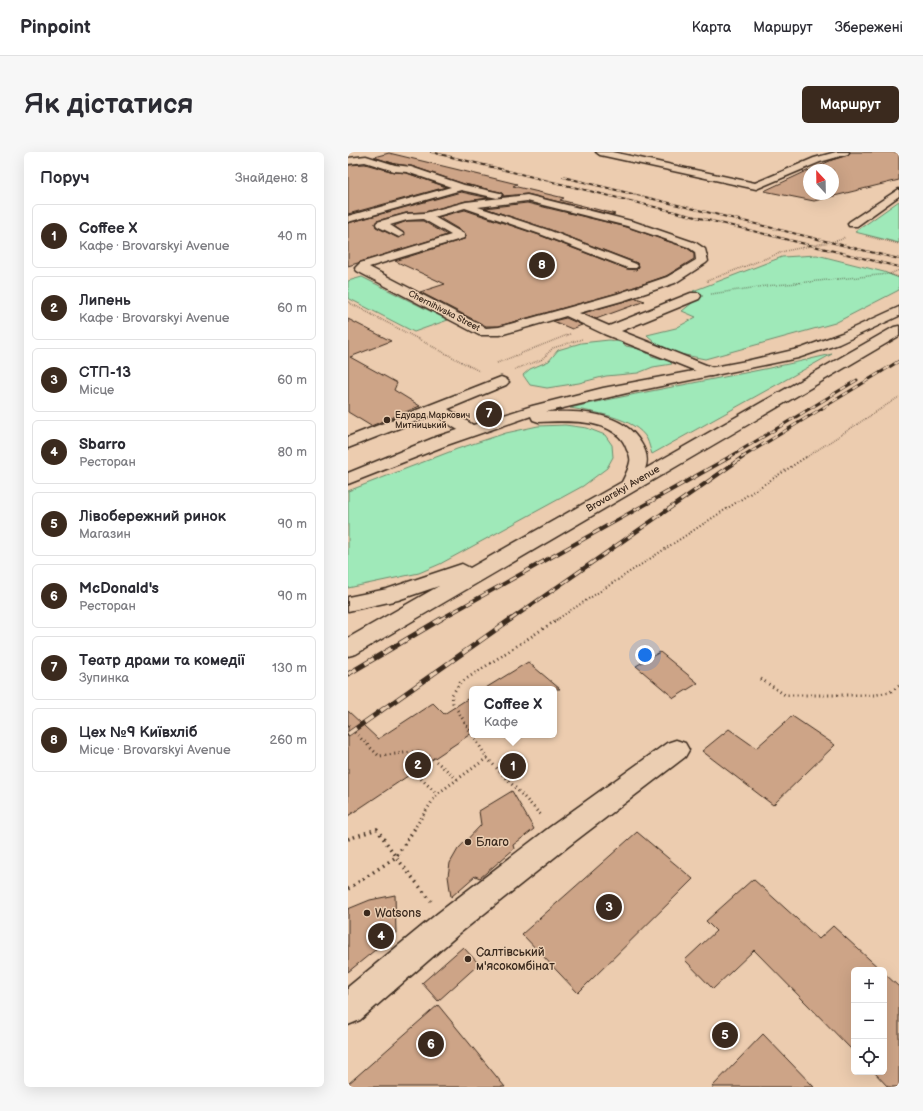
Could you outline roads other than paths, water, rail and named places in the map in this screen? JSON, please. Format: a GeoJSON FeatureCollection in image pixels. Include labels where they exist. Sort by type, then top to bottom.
{"type":"FeatureCollection","features":[{"type":"Feature","properties":{"kind":"main road"},"geometry":{"type":"LineString","coordinates":[[600,152],[756,186],[817,160],[845,152]]}},
{"type":"Feature","properties":{"kind":"main road"},"geometry":{"type":"LineString","coordinates":[[348,162],[358,159],[394,168],[408,169],[461,187],[497,194]]}},
{"type":"Feature","properties":{"kind":"main road"},"geometry":{"type":"LineString","coordinates":[[348,219],[461,187]]}},
{"type":"Feature","properties":{"kind":"main road"},"geometry":{"type":"LineString","coordinates":[[853,224],[899,192]]}},
{"type":"Feature","properties":{"kind":"main road"},"geometry":{"type":"LineString","coordinates":[[399,234],[381,224],[406,217],[425,216],[466,206],[527,198],[632,224],[692,245],[701,251],[702,261],[670,280],[621,297],[567,312]]}},
{"type":"Feature","properties":{"kind":"main road"},"geometry":{"type":"LineString","coordinates":[[466,206],[544,232],[632,266]]}},
{"type":"Feature","properties":{"kind":"main road","name":"Chernihivska Street"},"geometry":{"type":"LineString","coordinates":[[425,216],[460,236],[456,239],[361,268],[484,332],[500,331],[567,312]]}},
{"type":"Feature","properties":{"kind":"main road"},"geometry":{"type":"LineString","coordinates":[[579,222],[599,216]]}},
{"type":"Feature","properties":{"kind":"main road"},"geometry":{"type":"LineString","coordinates":[[544,232],[558,228]]}},
{"type":"Feature","properties":{"kind":"main road"},"geometry":{"type":"LineString","coordinates":[[609,331],[694,296]]}},
{"type":"Feature","properties":{"kind":"main road"},"geometry":{"type":"LineString","coordinates":[[348,478],[499,420],[603,393],[793,354],[824,345],[899,311]]}},
{"type":"Feature","properties":{"kind":"main road"},"geometry":{"type":"LineString","coordinates":[[567,312],[609,331],[711,372]]}},
{"type":"Feature","properties":{"kind":"main road","name":"Brovarskyi Avenue"},"geometry":{"type":"LineString","coordinates":[[348,648],[899,330]]}},
{"type":"Feature","properties":{"kind":"main road"},"geometry":{"type":"LineString","coordinates":[[348,443],[437,408],[506,376]]}},
{"type":"Feature","properties":{"kind":"main road"},"geometry":{"type":"LineString","coordinates":[[437,408],[470,430]]}},
{"type":"Feature","properties":{"kind":"main road"},"geometry":{"type":"LineString","coordinates":[[499,420],[568,416],[593,419],[610,424],[624,432],[633,441],[639,460],[630,485]]}},
{"type":"Feature","properties":{"kind":"main road"},"geometry":{"type":"LineString","coordinates":[[348,604],[390,595],[450,576],[548,533]]}},
{"type":"Feature","properties":{"kind":"main road"},"geometry":{"type":"LineString","coordinates":[[348,1008],[449,923],[560,836],[676,750]]}},
{"type":"Feature","properties":{"kind":"railway"},"geometry":{"type":"LineString","coordinates":[[431,152],[899,267]]}},
{"type":"Feature","properties":{"kind":"railway"},"geometry":{"type":"LineString","coordinates":[[563,177],[899,259]]}},
{"type":"Feature","properties":{"kind":"railway"},"geometry":{"type":"LineString","coordinates":[[741,458],[899,361]]}},
{"type":"Feature","properties":{"kind":"railway"},"geometry":{"type":"LineString","coordinates":[[728,458],[857,380]]}},
{"type":"Feature","properties":{"kind":"railway"},"geometry":{"type":"LineString","coordinates":[[439,620],[730,457]]}},
{"type":"Feature","properties":{"kind":"railway"},"geometry":{"type":"LineString","coordinates":[[510,620],[743,457]]}},
{"type":"Feature","properties":{"kind":"railway"},"geometry":{"type":"LineString","coordinates":[[348,674],[441,619]]}},
{"type":"Feature","properties":{"kind":"railway"},"geometry":{"type":"LineString","coordinates":[[348,734],[511,619]]}},
{"type":"Feature","properties":{"kind":"place","name":"Цех №9 Київхліб"},"geometry":{"type":"Point","coordinates":[542,265]}},
{"type":"Feature","properties":{"kind":"place","name":"Театр драми та комедії"},"geometry":{"type":"Point","coordinates":[489,414]}},
{"type":"Feature","properties":{"kind":"place","name":"Едуард Маркович Митницький"},"geometry":{"type":"Point","coordinates":[387,420]}},
{"type":"Feature","properties":{"kind":"place","name":"Липень"},"geometry":{"type":"Point","coordinates":[418,765]}},
{"type":"Feature","properties":{"kind":"place","name":"Coffee X"},"geometry":{"type":"Point","coordinates":[513,766]}},
{"type":"Feature","properties":{"kind":"place","name":"Благо"},"geometry":{"type":"Point","coordinates":[468,842]}},
{"type":"Feature","properties":{"kind":"place","name":"СТП-13"},"geometry":{"type":"Point","coordinates":[609,907]}},
{"type":"Feature","properties":{"kind":"place","name":"Watsons"},"geometry":{"type":"Point","coordinates":[367,913]}},
{"type":"Feature","properties":{"kind":"place","name":"Sbarro"},"geometry":{"type":"Point","coordinates":[381,936]}},
{"type":"Feature","properties":{"kind":"place","name":"Салтівський м'ясокомбінат"},"geometry":{"type":"Point","coordinates":[468,959]}},
{"type":"Feature","properties":{"kind":"place","name":"Лівобережний ринок"},"geometry":{"type":"Point","coordinates":[725,1035]}},
{"type":"Feature","properties":{"kind":"place","name":"McDonald's"},"geometry":{"type":"Point","coordinates":[431,1044]}}]}
